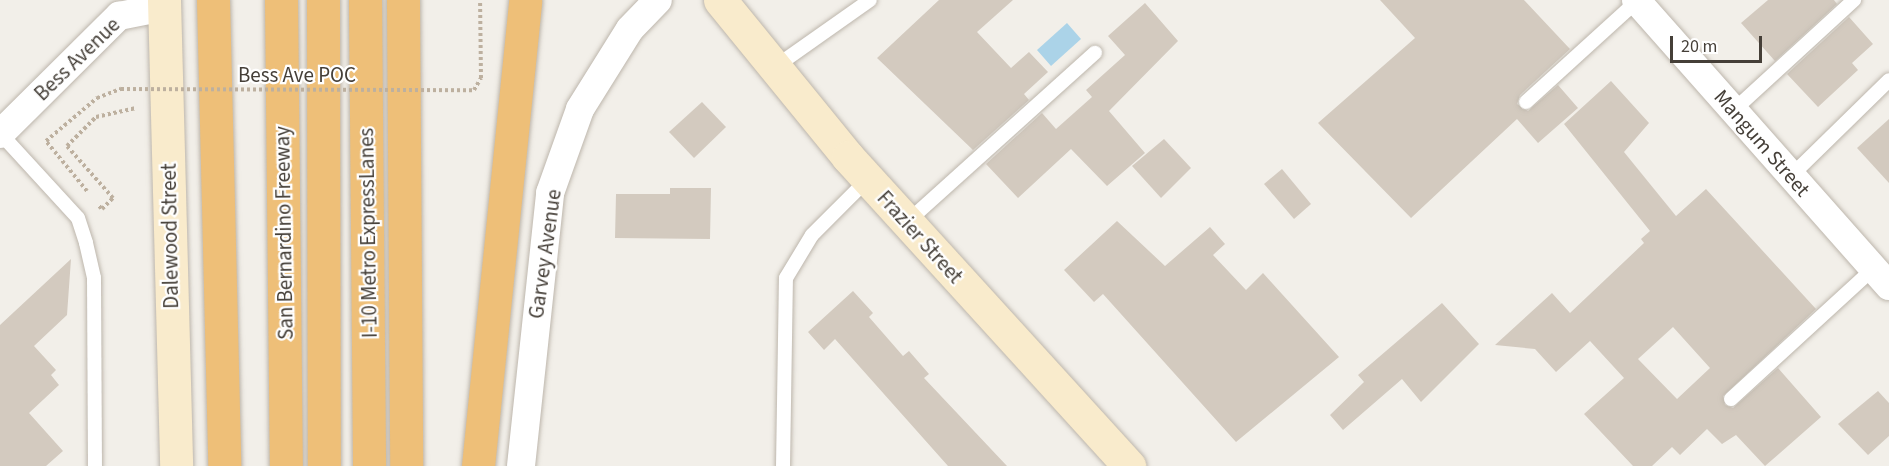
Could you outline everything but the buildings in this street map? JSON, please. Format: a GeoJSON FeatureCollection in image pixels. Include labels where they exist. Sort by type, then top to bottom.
{"type":"FeatureCollection","features":[{"type":"Feature","properties":{"kind":"highway"},"geometry":{"type":"LineString","coordinates":[[213,0],[224,466]]}},
{"type":"Feature","properties":{"kind":"highway","name":"San Bernardino Freeway"},"geometry":{"type":"LineString","coordinates":[[281,0],[286,466]]}},
{"type":"Feature","properties":{"kind":"highway"},"geometry":{"type":"LineString","coordinates":[[323,0],[324,466]]}},
{"type":"Feature","properties":{"kind":"highway","name":"I-10 Metro ExpressLanes"},"geometry":{"type":"LineString","coordinates":[[365,0],[369,466]]}},
{"type":"Feature","properties":{"kind":"highway"},"geometry":{"type":"LineString","coordinates":[[403,0],[406,466]]}},
{"type":"Feature","properties":{"kind":"highway"},"geometry":{"type":"LineString","coordinates":[[478,466],[525,0]]}},
{"type":"Feature","properties":{"kind":"street","name":"Garvey Avenue"},"geometry":{"type":"LineString","coordinates":[[521,466],[550,193],[580,109],[630,29],[658,0]]}},
{"type":"Feature","properties":{"kind":"street","name":"Frazier Street"},"geometry":{"type":"LineString","coordinates":[[720,0],[868,179],[1129,466]]}},
{"type":"Feature","properties":{"kind":"street","name":"Mangum Street"},"geometry":{"type":"LineString","coordinates":[[1636,1],[1791,176],[1882,273]]}},
{"type":"Feature","properties":{"kind":"street","name":"Bess Avenue"},"geometry":{"type":"LineString","coordinates":[[0,133],[119,16],[164,3]]}},
{"type":"Feature","properties":{"kind":"street","name":"Dalewood Street"},"geometry":{"type":"LineString","coordinates":[[164,3],[176,466]]}},
{"type":"Feature","properties":{"kind":"lane"},"geometry":{"type":"LineString","coordinates":[[775,67],[870,0]]}},
{"type":"Feature","properties":{"kind":"lane"},"geometry":{"type":"LineString","coordinates":[[1734,110],[1854,0]]}},
{"type":"Feature","properties":{"kind":"lane"},"geometry":{"type":"LineString","coordinates":[[1526,102],[1636,1]]}},
{"type":"Feature","properties":{"kind":"lane"},"geometry":{"type":"LineString","coordinates":[[907,223],[1095,53]]}},
{"type":"Feature","properties":{"kind":"lane"},"geometry":{"type":"LineString","coordinates":[[1791,176],[1889,80]]}},
{"type":"Feature","properties":{"kind":"lane"},"geometry":{"type":"LineString","coordinates":[[0,133],[78,218],[87,243],[94,278],[95,466]]}},
{"type":"Feature","properties":{"kind":"lane"},"geometry":{"type":"LineString","coordinates":[[783,466],[786,278],[812,234],[868,179]]}},
{"type":"Feature","properties":{"kind":"lane"},"geometry":{"type":"LineString","coordinates":[[1731,399],[1882,273]]}},
{"type":"Feature","properties":{"kind":"path","name":"Bess Ave POC"},"geometry":{"type":"LineString","coordinates":[[139,119],[138,108],[96,117],[67,146],[113,198],[102,209],[46,141],[97,98],[121,89],[474,90],[481,78],[480,0]]}},
{"type":"Feature","properties":{"kind":"path"},"geometry":{"type":"LineString","coordinates":[[142,83],[143,94]]}},
{"type":"Feature","properties":{"kind":"path"},"geometry":{"type":"LineString","coordinates":[[144,105],[144,116]]}},
{"type":"Feature","properties":{"kind":"water"},"geometry":{"type":"Polygon","coordinates":[[[1067,23],[1081,39],[1051,66],[1037,50],[1067,23]]]}}]}
